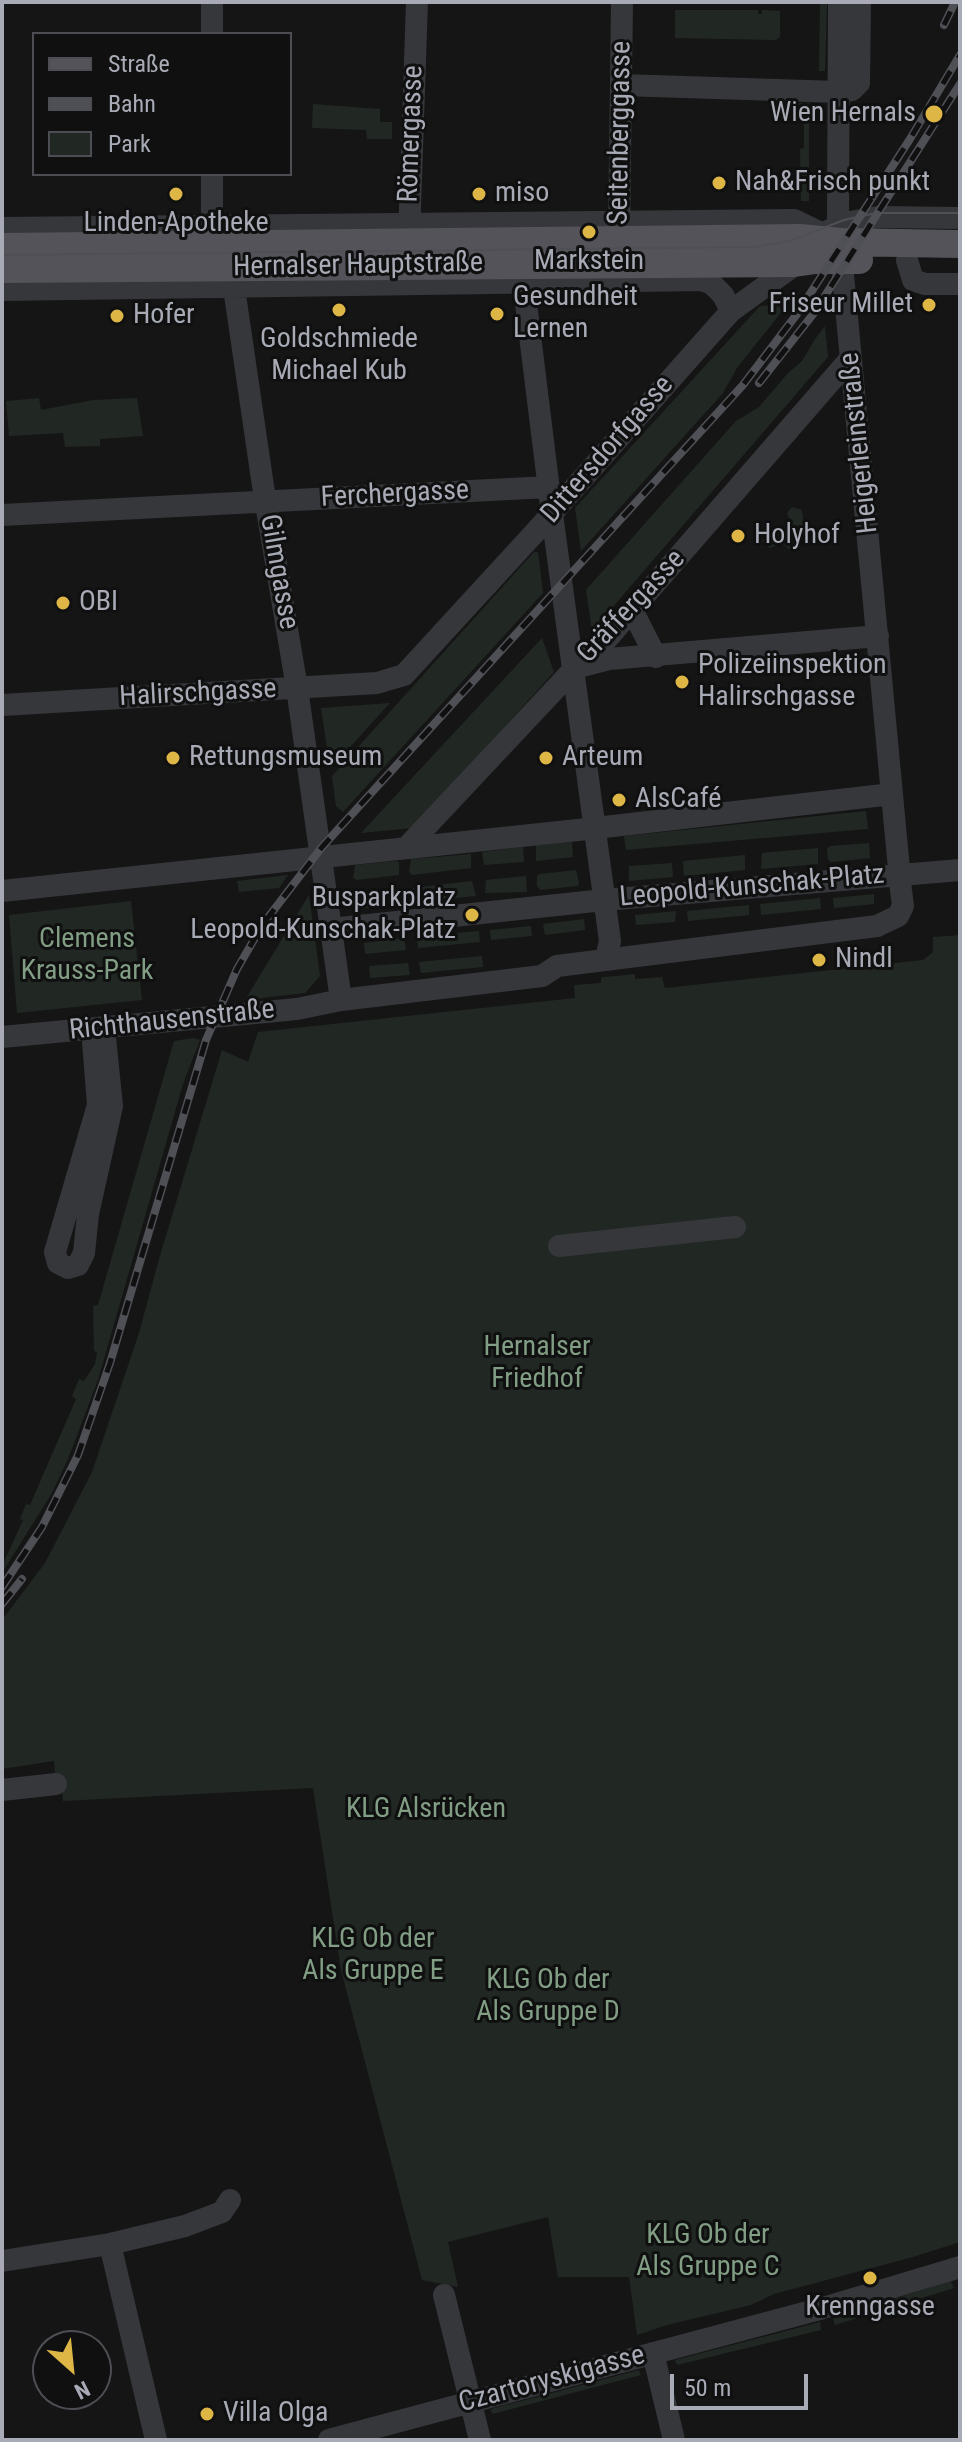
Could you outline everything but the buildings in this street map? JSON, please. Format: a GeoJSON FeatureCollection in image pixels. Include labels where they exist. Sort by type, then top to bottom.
{"type":"FeatureCollection","features":[{"type":"Feature","properties":{"kind":"main road","name":"Hernalser Hauptstraße"},"geometry":{"type":"LineString","coordinates":[[831,240],[907,260],[960,261]]}},
{"type":"Feature","properties":{"kind":"main road","name":"Hernalser Hauptstraße"},"geometry":{"type":"LineString","coordinates":[[619,245],[794,263],[816,260],[831,240]]}},
{"type":"Feature","properties":{"kind":"main road","name":"Hernalser Hauptstraße"},"geometry":{"type":"LineString","coordinates":[[2,269],[409,247],[522,261],[619,245],[831,240],[960,244]]}},
{"type":"Feature","properties":{"kind":"main road","name":"Hernalser Hauptstraße"},"geometry":{"type":"LineString","coordinates":[[2,247],[223,256]]}},
{"type":"Feature","properties":{"kind":"street"},"geometry":{"type":"LineString","coordinates":[[212,2],[212,32]]}},
{"type":"Feature","properties":{"kind":"street","name":"Römergasse"},"geometry":{"type":"LineString","coordinates":[[409,247],[417,2]]}},
{"type":"Feature","properties":{"kind":"street","name":"Seitenberggasse"},"geometry":{"type":"LineString","coordinates":[[619,245],[622,2]]}},
{"type":"Feature","properties":{"kind":"street","name":"Heigerleinstraße"},"geometry":{"type":"LineString","coordinates":[[839,2],[831,240],[850,359],[866,499],[892,794]]}},
{"type":"Feature","properties":{"kind":"street"},"geometry":{"type":"LineString","coordinates":[[622,85],[852,90],[859,83],[860,2]]}},
{"type":"Feature","properties":{"kind":"street","name":"Gilmgasse"},"geometry":{"type":"LineString","coordinates":[[212,176],[223,256],[297,688],[321,857]]}},
{"type":"Feature","properties":{"kind":"street","name":"Hernalser Hauptstraße"},"geometry":{"type":"LineString","coordinates":[[831,240],[878,217],[960,218]]}},
{"type":"Feature","properties":{"kind":"street","name":"Hernalser Hauptstraße"},"geometry":{"type":"LineString","coordinates":[[2,228],[223,256]]}},
{"type":"Feature","properties":{"kind":"street","name":"Hernalser Hauptstraße"},"geometry":{"type":"LineString","coordinates":[[409,247],[619,245]]}},
{"type":"Feature","properties":{"kind":"street","name":"Hernalser Hauptstraße"},"geometry":{"type":"LineString","coordinates":[[2,290],[223,256]]}},
{"type":"Feature","properties":{"kind":"street","name":"Hernalser Hauptstraße"},"geometry":{"type":"LineString","coordinates":[[2,258],[223,256],[522,261],[702,280],[712,284],[723,295],[731,311]]}},
{"type":"Feature","properties":{"kind":"street"},"geometry":{"type":"LineString","coordinates":[[907,260],[913,280],[925,284],[960,284]]}},
{"type":"Feature","properties":{"kind":"street","name":"Leopold-Kunschak-Platz"},"geometry":{"type":"LineString","coordinates":[[522,261],[552,514],[610,941],[606,959]]}},
{"type":"Feature","properties":{"kind":"street","name":"Dittersdorfgasse"},"geometry":{"type":"LineString","coordinates":[[394,680],[416,666],[731,311],[794,263]]}},
{"type":"Feature","properties":{"kind":"street","name":"Gräffergasse"},"geometry":{"type":"LineString","coordinates":[[406,848],[574,669],[600,647],[850,359]]}},
{"type":"Feature","properties":{"kind":"street","name":"Ferchergasse"},"geometry":{"type":"LineString","coordinates":[[2,515],[549,487]]}},
{"type":"Feature","properties":{"kind":"street"},"geometry":{"type":"LineString","coordinates":[[632,610],[656,657]]}},
{"type":"Feature","properties":{"kind":"street"},"geometry":{"type":"LineString","coordinates":[[574,669],[609,659],[878,636]]}},
{"type":"Feature","properties":{"kind":"street","name":"Halirschgasse"},"geometry":{"type":"LineString","coordinates":[[2,705],[394,680]]}},
{"type":"Feature","properties":{"kind":"street"},"geometry":{"type":"LineString","coordinates":[[2,891],[892,794]]}},
{"type":"Feature","properties":{"kind":"street","name":"Leopold-Kunschak-Platz"},"geometry":{"type":"LineString","coordinates":[[341,1000],[542,976],[557,966],[606,959],[877,926],[898,916],[903,906],[892,794]]}},
{"type":"Feature","properties":{"kind":"street"},"geometry":{"type":"LineString","coordinates":[[321,857],[341,1000]]}},
{"type":"Feature","properties":{"kind":"street"},"geometry":{"type":"LineString","coordinates":[[900,875],[960,870]]}},
{"type":"Feature","properties":{"kind":"street","name":"Leopold-Kunschak-Platz"},"geometry":{"type":"LineString","coordinates":[[331,929],[604,900],[900,875]]}},
{"type":"Feature","properties":{"kind":"street","name":"Richthausenstraße"},"geometry":{"type":"LineString","coordinates":[[2,1037],[297,1009],[341,1000]]}},
{"type":"Feature","properties":{"kind":"street"},"geometry":{"type":"LineString","coordinates":[[98,1028],[112,1106],[88,1214],[84,1253],[78,1265],[68,1268],[58,1263],[55,1252],[98,1105],[98,1028]]}},
{"type":"Feature","properties":{"kind":"street"},"geometry":{"type":"LineString","coordinates":[[559,1246],[735,1227]]}},
{"type":"Feature","properties":{"kind":"street"},"geometry":{"type":"LineString","coordinates":[[2,1790],[56,1784]]}},
{"type":"Feature","properties":{"kind":"street"},"geometry":{"type":"LineString","coordinates":[[2,2261],[110,2244],[185,2226],[222,2212],[230,2200]]}},
{"type":"Feature","properties":{"kind":"street"},"geometry":{"type":"LineString","coordinates":[[110,2244],[156,2440]]}},
{"type":"Feature","properties":{"kind":"street","name":"Czartoryskigasse"},"geometry":{"type":"LineString","coordinates":[[329,2440],[823,2308],[960,2267]]}},
{"type":"Feature","properties":{"kind":"street"},"geometry":{"type":"LineString","coordinates":[[444,2295],[480,2440]]}},
{"type":"Feature","properties":{"kind":"street"},"geometry":{"type":"LineString","coordinates":[[653,2353],[674,2440]]}},
{"type":"Feature","properties":{"kind":"green space"},"geometry":{"type":"Polygon","coordinates":[[[820,2],[827,2],[825,71],[819,71],[820,2]]]}},
{"type":"Feature","properties":{"kind":"green space"},"geometry":{"type":"Polygon","coordinates":[[[675,10],[758,10],[758,14],[762,14],[762,10],[780,11],[780,37],[776,40],[675,38],[675,10]]]}},
{"type":"Feature","properties":{"kind":"green space"},"geometry":{"type":"Polygon","coordinates":[[[798,103],[809,103],[809,201],[801,201],[800,149],[804,148],[804,112],[795,111],[798,103]]]}},
{"type":"Feature","properties":{"kind":"green space"},"geometry":{"type":"Polygon","coordinates":[[[313,104],[380,109],[380,122],[392,122],[392,139],[367,139],[366,130],[312,128],[313,104]]]}},
{"type":"Feature","properties":{"kind":"green space"},"geometry":{"type":"Polygon","coordinates":[[[777,305],[783,310],[737,368],[723,393],[581,551],[575,508],[760,306],[777,305]]]}},
{"type":"Feature","properties":{"kind":"green space"},"geometry":{"type":"Polygon","coordinates":[[[825,326],[828,357],[592,631],[586,590],[736,421],[759,407],[802,361],[825,326]]]}},
{"type":"Feature","properties":{"kind":"green space"},"geometry":{"type":"Polygon","coordinates":[[[39,398],[41,410],[93,400],[137,398],[143,436],[100,439],[100,446],[65,447],[63,433],[9,436],[6,401],[39,398]]]}},
{"type":"Feature","properties":{"kind":"green space"},"geometry":{"type":"Polygon","coordinates":[[[792,507],[802,510],[805,536],[798,543],[800,547],[792,551],[781,543],[770,548],[762,541],[773,529],[780,531],[790,520],[787,513],[792,507]]]}},
{"type":"Feature","properties":{"kind":"green space"},"geometry":{"type":"Polygon","coordinates":[[[534,552],[538,552],[543,593],[343,812],[336,806],[332,776],[534,552]]]}},
{"type":"Feature","properties":{"kind":"green space"},"geometry":{"type":"Polygon","coordinates":[[[542,638],[554,672],[413,828],[361,833],[542,638]]]}},
{"type":"Feature","properties":{"kind":"green space"},"geometry":{"type":"Polygon","coordinates":[[[390,703],[331,768],[330,768],[321,708],[390,703]]]}},
{"type":"Feature","properties":{"kind":"green space"},"geometry":{"type":"Polygon","coordinates":[[[866,811],[868,829],[626,850],[624,836],[866,811]]]}},
{"type":"Feature","properties":{"kind":"green space"},"geometry":{"type":"Polygon","coordinates":[[[572,842],[573,857],[536,861],[536,845],[572,842]]]}},
{"type":"Feature","properties":{"kind":"green space"},"geometry":{"type":"Polygon","coordinates":[[[869,843],[870,858],[828,860],[827,848],[831,846],[869,843]]]}},
{"type":"Feature","properties":{"kind":"green space"},"geometry":{"type":"Polygon","coordinates":[[[523,847],[524,862],[484,865],[482,852],[523,847]]]}},
{"type":"Feature","properties":{"kind":"green space"},"geometry":{"type":"Polygon","coordinates":[[[818,848],[818,864],[761,869],[762,853],[818,848]]]}},
{"type":"Feature","properties":{"kind":"green space"},"geometry":{"type":"Polygon","coordinates":[[[471,854],[471,868],[412,875],[409,872],[411,859],[471,854]]]}},
{"type":"Feature","properties":{"kind":"green space"},"geometry":{"type":"Polygon","coordinates":[[[745,855],[745,870],[684,876],[683,861],[745,855]]]}},
{"type":"Feature","properties":{"kind":"green space"},"geometry":{"type":"Polygon","coordinates":[[[399,862],[399,875],[353,878],[355,865],[399,862]]]}},
{"type":"Feature","properties":{"kind":"green space"},"geometry":{"type":"Polygon","coordinates":[[[672,863],[673,877],[629,881],[629,866],[672,863]]]}},
{"type":"Feature","properties":{"kind":"green space"},"geometry":{"type":"Polygon","coordinates":[[[576,870],[578,886],[540,890],[537,886],[537,876],[540,874],[576,870]]]}},
{"type":"Feature","properties":{"kind":"green space"},"geometry":{"type":"Polygon","coordinates":[[[288,875],[279,888],[239,892],[237,881],[288,875]]]}},
{"type":"Feature","properties":{"kind":"green space"},"geometry":{"type":"Polygon","coordinates":[[[526,876],[527,892],[485,893],[486,880],[526,876]]]}},
{"type":"Feature","properties":{"kind":"green space"},"geometry":{"type":"Polygon","coordinates":[[[472,881],[476,896],[413,902],[413,888],[472,881]]]}},
{"type":"Feature","properties":{"kind":"green space"},"geometry":{"type":"Polygon","coordinates":[[[399,889],[402,904],[361,909],[358,906],[358,894],[399,889]]]}},
{"type":"Feature","properties":{"kind":"green space"},"geometry":{"type":"Polygon","coordinates":[[[874,894],[874,904],[834,908],[833,898],[874,894]]]}},
{"type":"Feature","properties":{"kind":"green space"},"geometry":{"type":"Polygon","coordinates":[[[309,895],[320,976],[305,993],[245,1000],[309,895]]]}},
{"type":"Feature","properties":{"kind":"green space"},"geometry":{"type":"Polygon","coordinates":[[[820,898],[821,909],[761,915],[760,904],[820,898]]]}},
{"type":"Feature","properties":{"kind":"green space","name":"Clemens Krauss-Park"},"geometry":{"type":"Polygon","coordinates":[[[131,901],[142,1000],[17,1013],[9,915],[131,901]]]}},
{"type":"Feature","properties":{"kind":"green space"},"geometry":{"type":"Polygon","coordinates":[[[749,905],[749,915],[688,921],[687,911],[749,905]]]}},
{"type":"Feature","properties":{"kind":"green space"},"geometry":{"type":"Polygon","coordinates":[[[676,911],[675,922],[636,925],[635,915],[676,911]]]}},
{"type":"Feature","properties":{"kind":"green space"},"geometry":{"type":"Polygon","coordinates":[[[584,919],[585,930],[545,935],[543,924],[584,919]]]}},
{"type":"Feature","properties":{"kind":"green space"},"geometry":{"type":"Polygon","coordinates":[[[531,926],[532,936],[491,940],[490,930],[531,926]]]}},
{"type":"Feature","properties":{"kind":"green space"},"geometry":{"type":"Polygon","coordinates":[[[479,931],[480,942],[418,948],[417,937],[479,931]]]}},
{"type":"Feature","properties":{"kind":"green space","name":"Hernalser Friedhof"},"geometry":{"type":"Polygon","coordinates":[[[960,935],[960,2242],[774,2294],[751,2305],[637,2335],[629,2277],[558,2277],[548,2217],[448,2242],[458,2287],[422,2280],[341,1970],[313,1788],[63,1801],[61,1781],[56,1781],[54,1761],[2,1769],[2,1620],[45,1563],[92,1472],[139,1333],[222,1050],[248,1062],[258,1032],[575,998],[574,985],[601,983],[604,977],[635,974],[635,979],[662,977],[665,988],[923,960],[933,952],[933,937],[960,935]]]}},
{"type":"Feature","properties":{"kind":"green space"},"geometry":{"type":"Polygon","coordinates":[[[404,938],[406,950],[365,954],[364,943],[404,938]]]}},
{"type":"Feature","properties":{"kind":"green space"},"geometry":{"type":"Polygon","coordinates":[[[482,956],[483,967],[421,973],[419,962],[482,956]]]}},
{"type":"Feature","properties":{"kind":"green space"},"geometry":{"type":"Polygon","coordinates":[[[408,963],[410,975],[370,978],[369,966],[408,963]]]}},
{"type":"Feature","properties":{"kind":"green space"},"geometry":{"type":"Polygon","coordinates":[[[200,1040],[183,1084],[98,1380],[52,1493],[2,1573],[23,1520],[20,1519],[26,1504],[30,1505],[76,1399],[72,1396],[79,1379],[84,1381],[95,1364],[97,1352],[94,1351],[93,1306],[98,1305],[174,1041],[200,1040]]]}},
{"type":"Feature","properties":{"kind":"green space"},"geometry":{"type":"Polygon","coordinates":[[[951,2281],[954,2288],[835,2325],[833,2318],[951,2281]]]}},
{"type":"Feature","properties":{"kind":"green space"},"geometry":{"type":"Polygon","coordinates":[[[820,2322],[821,2330],[677,2365],[675,2360],[820,2322]]]}},
{"type":"Feature","properties":{"kind":"green space"},"geometry":{"type":"Polygon","coordinates":[[[639,2370],[641,2375],[492,2414],[491,2409],[639,2370]]]}},
{"type":"Feature","properties":{"kind":"tram line"},"geometry":{"type":"LineString","coordinates":[[2,255],[755,247],[790,241],[844,220],[876,213],[960,213]]}},
{"type":"Feature","properties":{"kind":"railway"},"geometry":{"type":"LineString","coordinates":[[944,25],[955,2]]}},
{"type":"Feature","properties":{"kind":"railway"},"geometry":{"type":"LineString","coordinates":[[2,1587],[42,1527],[78,1455],[110,1363],[206,1040],[237,969],[263,924],[322,847],[743,385],[797,314],[910,139],[960,55]]}},
{"type":"Feature","properties":{"kind":"railway"},"geometry":{"type":"LineString","coordinates":[[759,383],[814,313],[960,84]]}},
{"type":"Feature","properties":{"kind":"railway"},"geometry":{"type":"LineString","coordinates":[[2,1604],[22,1579]]}},
{"type":"Feature","properties":{"kind":"place","name":"Wien Hernals"},"geometry":{"type":"Point","coordinates":[934,114]}},
{"type":"Feature","properties":{"kind":"place","name":"Nah&Frisch punkt"},"geometry":{"type":"Point","coordinates":[719,183]}},
{"type":"Feature","properties":{"kind":"place","name":"Linden-Apotheke"},"geometry":{"type":"Point","coordinates":[176,194]}},
{"type":"Feature","properties":{"kind":"place","name":"miso"},"geometry":{"type":"Point","coordinates":[479,194]}},
{"type":"Feature","properties":{"kind":"place","name":"Markstein"},"geometry":{"type":"Point","coordinates":[589,232]}},
{"type":"Feature","properties":{"kind":"place","name":"Friseur Millet"},"geometry":{"type":"Point","coordinates":[929,305]}},
{"type":"Feature","properties":{"kind":"place","name":"Goldschmiede Michael Kub"},"geometry":{"type":"Point","coordinates":[339,310]}},
{"type":"Feature","properties":{"kind":"place","name":"Gesundheit Lernen"},"geometry":{"type":"Point","coordinates":[497,314]}},
{"type":"Feature","properties":{"kind":"place","name":"Hofer"},"geometry":{"type":"Point","coordinates":[117,316]}},
{"type":"Feature","properties":{"kind":"place","name":"Holyhof"},"geometry":{"type":"Point","coordinates":[738,536]}},
{"type":"Feature","properties":{"kind":"place","name":"OBI"},"geometry":{"type":"Point","coordinates":[63,603]}},
{"type":"Feature","properties":{"kind":"place","name":"Polizeiinspektion Halirschgasse"},"geometry":{"type":"Point","coordinates":[682,682]}},
{"type":"Feature","properties":{"kind":"place","name":"Rettungsmuseum"},"geometry":{"type":"Point","coordinates":[173,758]}},
{"type":"Feature","properties":{"kind":"place","name":"Arteum"},"geometry":{"type":"Point","coordinates":[546,758]}},
{"type":"Feature","properties":{"kind":"place","name":"AlsCafé"},"geometry":{"type":"Point","coordinates":[619,800]}},
{"type":"Feature","properties":{"kind":"place","name":"Busparkplatz Leopold-Kunschak-Platz"},"geometry":{"type":"Point","coordinates":[472,915]}},
{"type":"Feature","properties":{"kind":"place","name":"Nindl"},"geometry":{"type":"Point","coordinates":[819,960]}},
{"type":"Feature","properties":{"kind":"place","name":"Krenngasse"},"geometry":{"type":"Point","coordinates":[870,2278]}},
{"type":"Feature","properties":{"kind":"place","name":"Villa Olga"},"geometry":{"type":"Point","coordinates":[207,2414]}},
{"type":"Feature","properties":{"kind":"park label","name":"KLG Alsrücken"},"geometry":{"type":"Point","coordinates":[426,1810]}},
{"type":"Feature","properties":{"kind":"park label","name":"KLG Ob der Als Gruppe E"},"geometry":{"type":"Point","coordinates":[373,1956]}},
{"type":"Feature","properties":{"kind":"park label","name":"KLG Ob der Als Gruppe D"},"geometry":{"type":"Point","coordinates":[548,1997]}},
{"type":"Feature","properties":{"kind":"park label","name":"KLG Ob der Als Gruppe C"},"geometry":{"type":"Point","coordinates":[708,2252]}}]}
